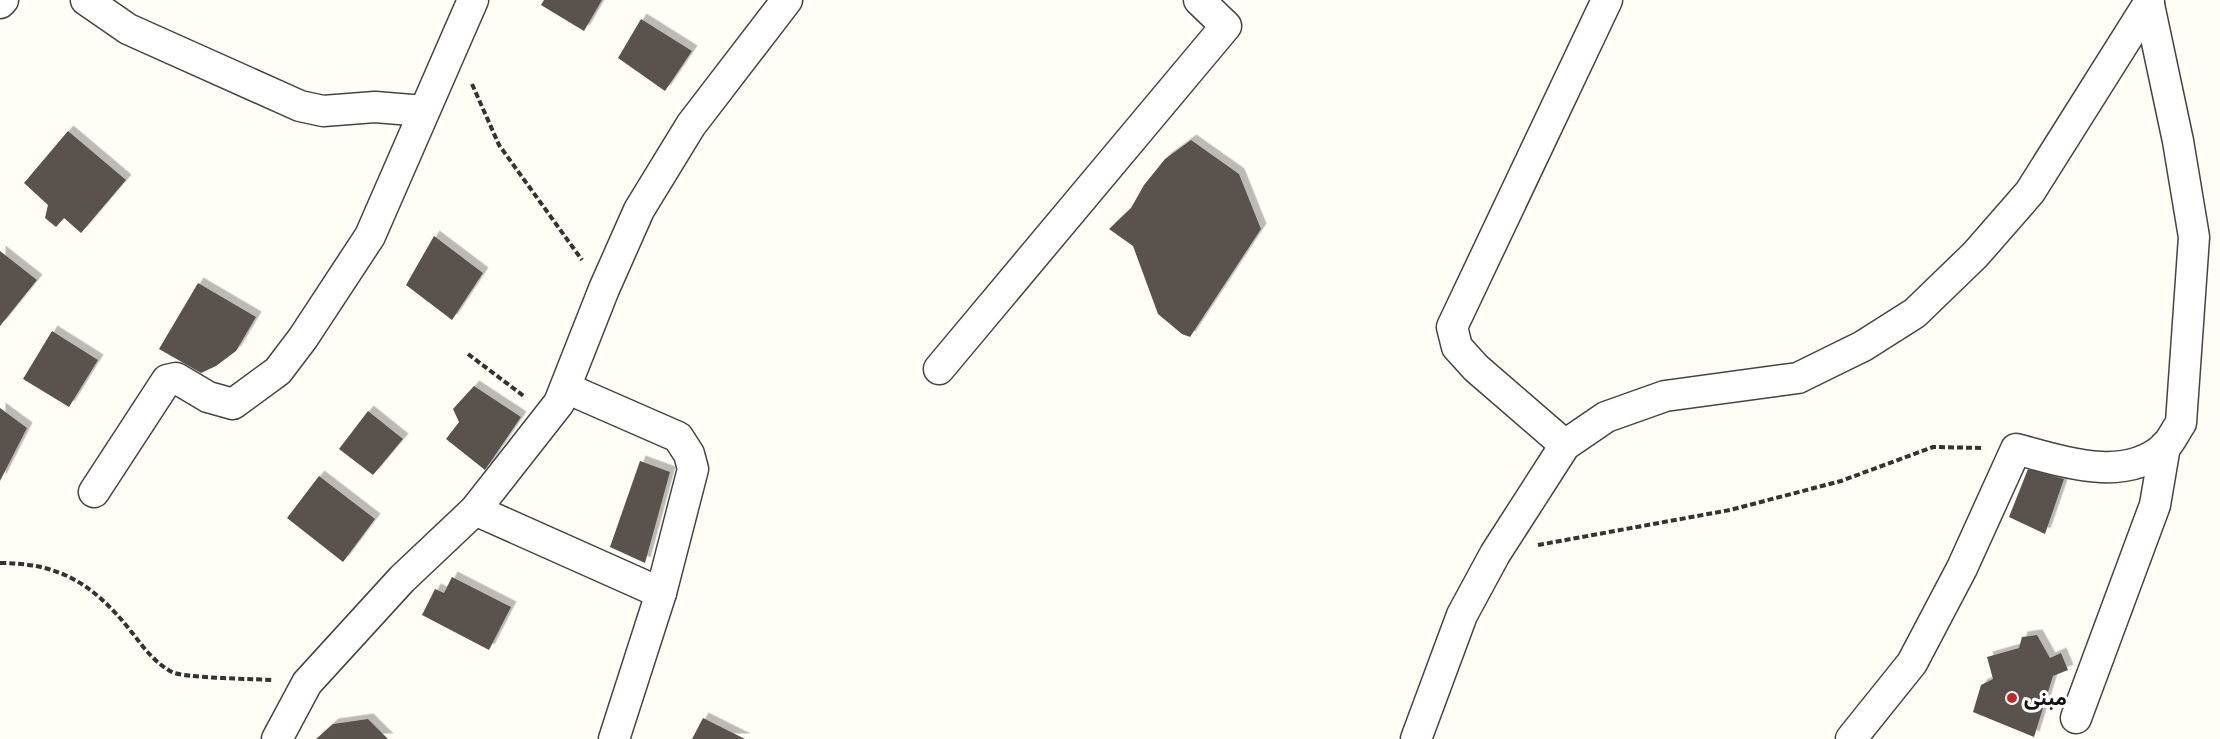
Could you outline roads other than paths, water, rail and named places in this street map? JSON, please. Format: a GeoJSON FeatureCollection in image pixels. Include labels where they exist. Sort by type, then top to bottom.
{"type":"FeatureCollection","features":[{"type":"Feature","properties":{"kind":"street"},"geometry":{"type":"LineString","coordinates":[[87,0],[128,29],[300,105],[323,111],[375,107],[424,111]]}},
{"type":"Feature","properties":{"kind":"street"},"geometry":{"type":"LineString","coordinates":[[94,492],[167,380],[176,378],[208,397],[233,404],[278,371],[303,339],[370,236],[452,43],[473,0]]}},
{"type":"Feature","properties":{"kind":"street"},"geometry":{"type":"LineString","coordinates":[[277,739],[308,683],[402,579],[475,510],[549,416],[566,388],[604,289],[639,210],[686,134],[787,0]]}},
{"type":"Feature","properties":{"kind":"street"},"geometry":{"type":"LineString","coordinates":[[939,369],[1226,26],[1199,0]]}},
{"type":"Feature","properties":{"kind":"street"},"geometry":{"type":"LineString","coordinates":[[1565,445],[1476,368],[1457,347],[1452,327],[1606,0]]}},
{"type":"Feature","properties":{"kind":"street"},"geometry":{"type":"LineString","coordinates":[[1416,739],[1462,615],[1495,554],[1565,445],[1606,417],[1665,396],[1798,378],[1863,346],[1915,313],[1975,255],[2030,192],[2148,2]]}},
{"type":"Feature","properties":{"kind":"street"},"geometry":{"type":"LineString","coordinates":[[1851,739],[1912,663],[1962,568],[2016,449],[2078,465],[2115,468],[2143,461],[2165,446],[2181,423],[2194,237],[2178,141],[2148,2]]}},
{"type":"Feature","properties":{"kind":"street"},"geometry":{"type":"LineString","coordinates":[[566,388],[678,437],[689,454],[693,469],[661,593],[614,739]]}},
{"type":"Feature","properties":{"kind":"street"},"geometry":{"type":"LineString","coordinates":[[2076,718],[2155,505],[2165,446]]}},
{"type":"Feature","properties":{"kind":"street"},"geometry":{"type":"LineString","coordinates":[[475,510],[661,593]]}},
{"type":"Feature","properties":{"kind":"place","name":"مبنى"},"geometry":{"type":"Point","coordinates":[2012,698]}}]}
